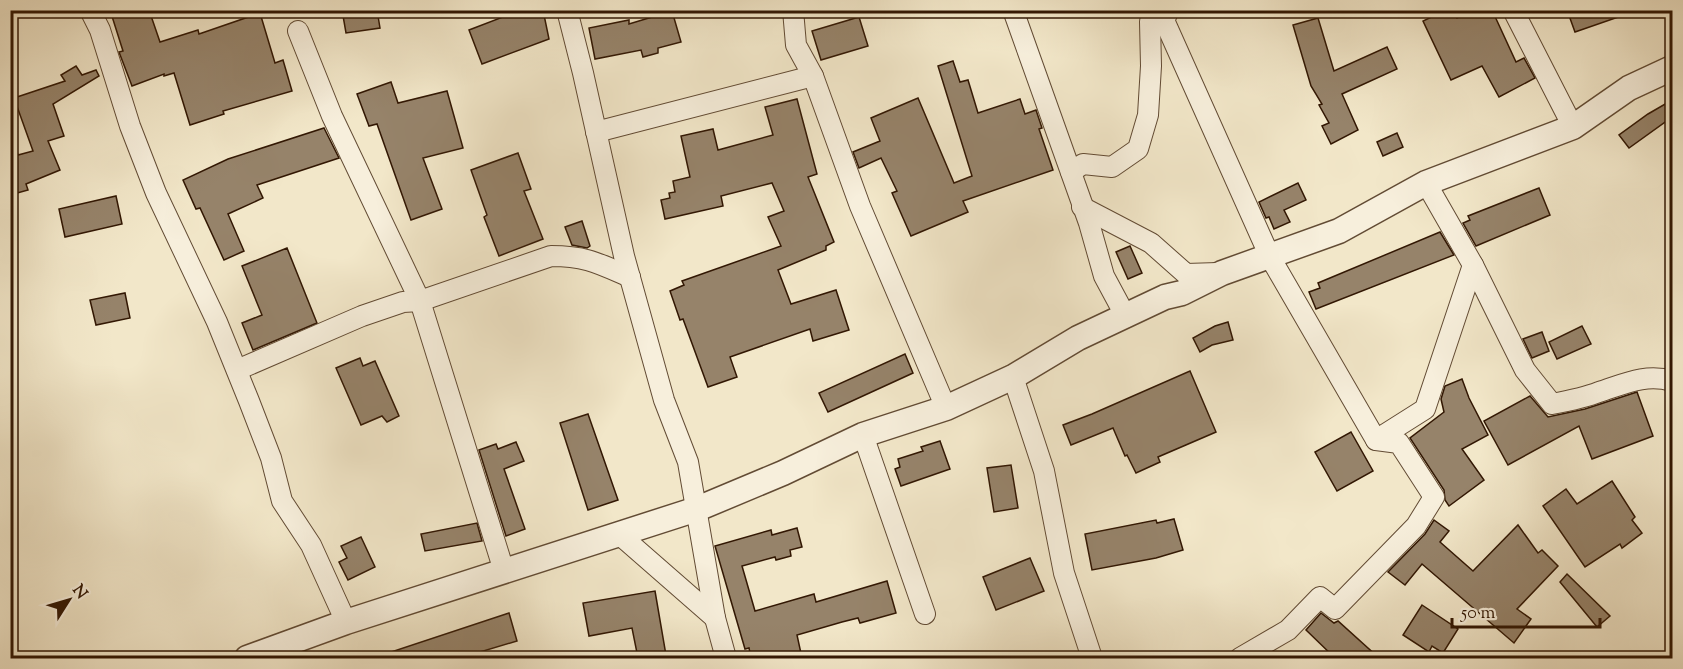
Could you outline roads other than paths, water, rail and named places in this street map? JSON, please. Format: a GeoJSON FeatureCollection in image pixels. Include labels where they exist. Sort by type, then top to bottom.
{"type":"FeatureCollection","features":[{"type":"Feature","properties":{"kind":"street"},"geometry":{"type":"LineString","coordinates":[[90,10],[100,30],[130,126],[156,193],[237,370],[271,458],[282,501],[311,545],[346,622]]}},
{"type":"Feature","properties":{"kind":"street"},"geometry":{"type":"LineString","coordinates":[[567,10],[630,277],[664,400],[688,462],[716,618],[726,658]]}},
{"type":"Feature","properties":{"kind":"street"},"geometry":{"type":"LineString","coordinates":[[794,10],[796,45],[813,76],[860,206],[946,408]]}},
{"type":"Feature","properties":{"kind":"street"},"geometry":{"type":"LineString","coordinates":[[1013,10],[1089,223],[1104,276],[1126,317]]}},
{"type":"Feature","properties":{"kind":"street"},"geometry":{"type":"LineString","coordinates":[[1513,10],[1573,127]]}},
{"type":"Feature","properties":{"kind":"street"},"geometry":{"type":"LineString","coordinates":[[1071,172],[1083,165],[1112,167],[1137,149],[1148,115],[1151,66],[1150,22],[1161,13],[1270,257],[1376,440]]}},
{"type":"Feature","properties":{"kind":"street"},"geometry":{"type":"LineString","coordinates":[[298,31],[332,116],[420,301],[504,571]]}},
{"type":"Feature","properties":{"kind":"street"},"geometry":{"type":"LineString","coordinates":[[247,658],[346,622],[697,509],[783,473],[863,435],[946,408],[1013,377],[1078,338],[1165,297],[1182,293],[1222,273],[1339,231],[1426,183],[1573,127],[1629,88],[1672,68]]}},
{"type":"Feature","properties":{"kind":"street"},"geometry":{"type":"LineString","coordinates":[[596,132],[813,76]]}},
{"type":"Feature","properties":{"kind":"street"},"geometry":{"type":"LineString","coordinates":[[1426,183],[1473,265],[1525,370],[1552,404],[1597,393],[1633,379],[1662,378],[1672,381]]}},
{"type":"Feature","properties":{"kind":"street"},"geometry":{"type":"LineString","coordinates":[[1082,207],[1151,243],[1186,274],[1222,273]]}},
{"type":"Feature","properties":{"kind":"street"},"geometry":{"type":"LineString","coordinates":[[237,370],[362,316],[403,302],[420,301],[551,256],[570,256],[592,260],[630,277]]}},
{"type":"Feature","properties":{"kind":"street"},"geometry":{"type":"LineString","coordinates":[[1376,440],[1425,409],[1473,265]]}},
{"type":"Feature","properties":{"kind":"street"},"geometry":{"type":"LineString","coordinates":[[1013,377],[1044,471],[1064,573],[1092,658]]}},
{"type":"Feature","properties":{"kind":"street"},"geometry":{"type":"LineString","coordinates":[[863,435],[925,614]]}},
{"type":"Feature","properties":{"kind":"street"},"geometry":{"type":"LineString","coordinates":[[1240,658],[1288,630],[1320,597],[1335,609],[1416,526],[1434,497],[1399,443],[1376,440]]}},
{"type":"Feature","properties":{"kind":"street"},"geometry":{"type":"LineString","coordinates":[[620,535],[716,618]]}}]}
